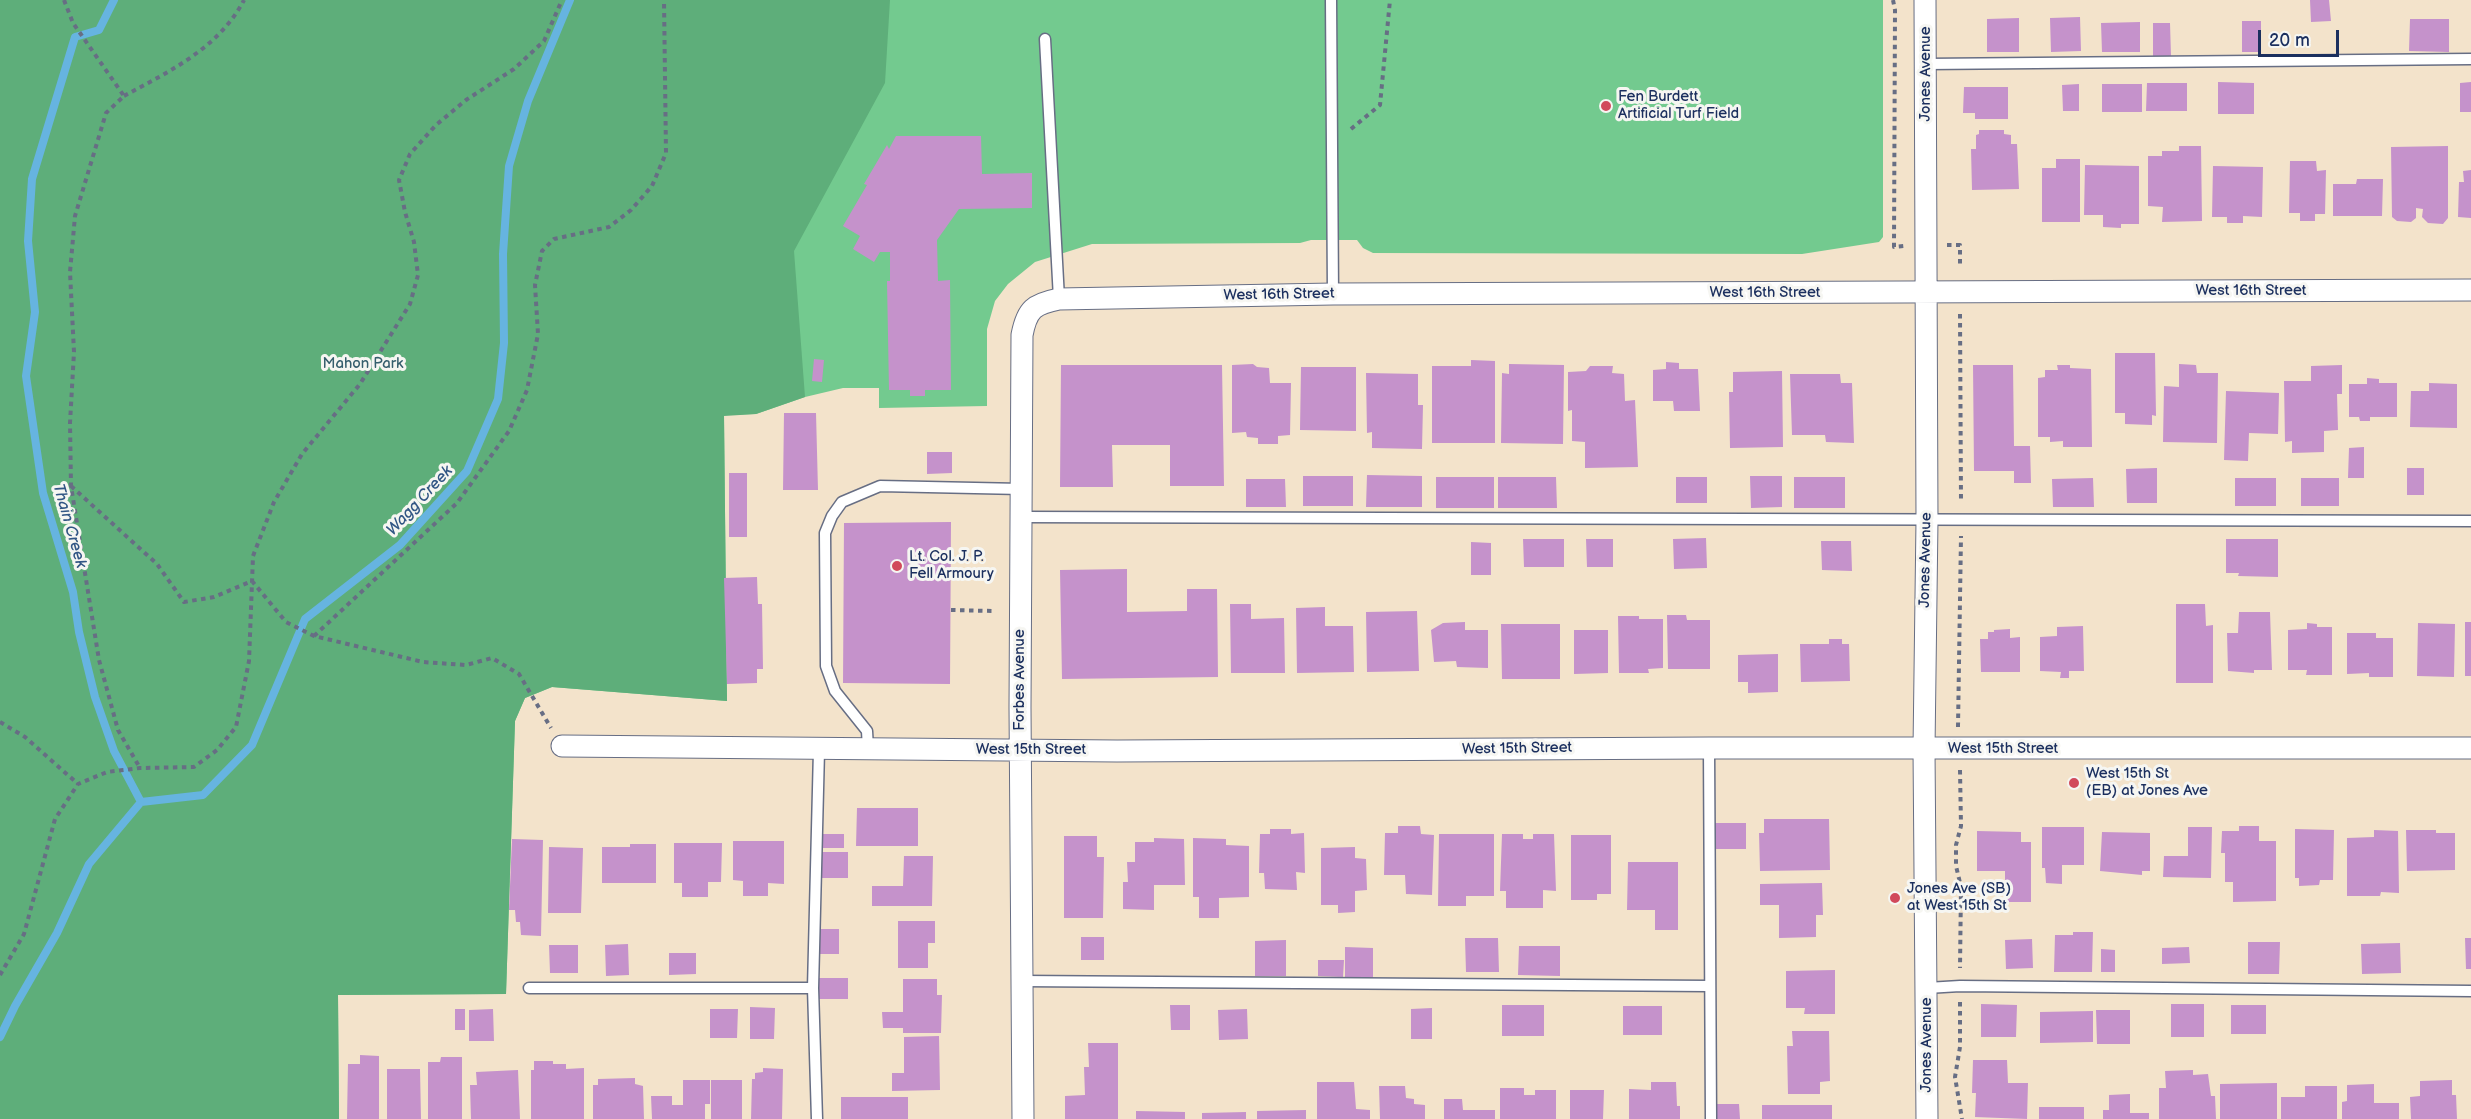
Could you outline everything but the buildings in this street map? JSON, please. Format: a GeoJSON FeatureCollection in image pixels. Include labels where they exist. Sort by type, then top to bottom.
{"type":"FeatureCollection","features":[{"type":"Feature","properties":{"kind":"street","name":"Jones Avenue"},"geometry":{"type":"LineString","coordinates":[[1925,0],[1927,520],[1924,749],[1927,1119]]}},
{"type":"Feature","properties":{"kind":"street","name":"West 16th Street"},"geometry":{"type":"LineString","coordinates":[[1059,299],[1333,294],[2471,290]]}},
{"type":"Feature","properties":{"kind":"street","name":"Forbes Avenue"},"geometry":{"type":"LineString","coordinates":[[1023,1119],[1020,750],[1022,335],[1024,322],[1031,309],[1043,302],[1059,299]]}},
{"type":"Feature","properties":{"kind":"street","name":"West 15th Street"},"geometry":{"type":"LineString","coordinates":[[562,746],[819,750],[2471,748]]}},
{"type":"Feature","properties":{"kind":"lane"},"geometry":{"type":"LineString","coordinates":[[1331,0],[1333,294]]}},
{"type":"Feature","properties":{"kind":"lane"},"geometry":{"type":"LineString","coordinates":[[1045,39],[1059,299]]}},
{"type":"Feature","properties":{"kind":"lane"},"geometry":{"type":"LineString","coordinates":[[1926,64],[2471,59]]}},
{"type":"Feature","properties":{"kind":"lane"},"geometry":{"type":"LineString","coordinates":[[868,749],[867,731],[835,691],[826,666],[825,533],[832,516],[842,502],[880,486],[1022,489]]}},
{"type":"Feature","properties":{"kind":"lane"},"geometry":{"type":"LineString","coordinates":[[1022,517],[2471,521]]}},
{"type":"Feature","properties":{"kind":"lane"},"geometry":{"type":"LineString","coordinates":[[1709,748],[1711,1119]]}},
{"type":"Feature","properties":{"kind":"lane"},"geometry":{"type":"LineString","coordinates":[[817,1119],[813,988],[819,750]]}},
{"type":"Feature","properties":{"kind":"lane"},"geometry":{"type":"LineString","coordinates":[[1021,981],[1709,986]]}},
{"type":"Feature","properties":{"kind":"lane"},"geometry":{"type":"LineString","coordinates":[[1927,988],[1960,986],[2471,991]]}},
{"type":"Feature","properties":{"kind":"lane"},"geometry":{"type":"LineString","coordinates":[[529,988],[813,988]]}},
{"type":"Feature","properties":{"kind":"path"},"geometry":{"type":"LineString","coordinates":[[64,0],[73,23],[124,96]]}},
{"type":"Feature","properties":{"kind":"path"},"geometry":{"type":"LineString","coordinates":[[140,768],[118,730],[99,660],[71,486],[70,423],[74,352],[69,272],[75,216],[106,113],[124,96],[172,70],[216,40],[244,0]]}},
{"type":"Feature","properties":{"kind":"path"},"geometry":{"type":"LineString","coordinates":[[0,975],[24,934],[55,819],[78,784],[107,772],[140,768],[194,767],[217,750],[236,727],[249,661],[253,556],[274,502],[302,454],[360,384],[410,304],[418,275],[414,242],[399,180],[410,154],[436,125],[466,100],[513,69],[544,41],[562,0]]}},
{"type":"Feature","properties":{"kind":"path"},"geometry":{"type":"LineString","coordinates":[[314,636],[457,503],[509,431],[527,390],[538,334],[535,285],[542,251],[554,239],[609,226],[631,210],[652,186],[666,153],[664,0]]}},
{"type":"Feature","properties":{"kind":"path"},"geometry":{"type":"LineString","coordinates":[[1332,143],[1380,105],[1390,0]]}},
{"type":"Feature","properties":{"kind":"path"},"geometry":{"type":"LineString","coordinates":[[1893,0],[1895,10],[1894,247],[1912,244]]}},
{"type":"Feature","properties":{"kind":"path"},"geometry":{"type":"LineString","coordinates":[[1940,245],[1960,245],[1960,265]]}},
{"type":"Feature","properties":{"kind":"path"},"geometry":{"type":"LineString","coordinates":[[1960,310],[1961,503]]}},
{"type":"Feature","properties":{"kind":"path"},"geometry":{"type":"LineString","coordinates":[[71,486],[157,564],[184,602],[214,597],[252,581]]}},
{"type":"Feature","properties":{"kind":"path"},"geometry":{"type":"LineString","coordinates":[[1958,729],[1961,532]]}},
{"type":"Feature","properties":{"kind":"path"},"geometry":{"type":"LineString","coordinates":[[252,581],[286,622],[314,636],[423,662],[466,665],[492,658],[519,674],[562,746]]}},
{"type":"Feature","properties":{"kind":"path"},"geometry":{"type":"LineString","coordinates":[[951,610],[994,611]]}},
{"type":"Feature","properties":{"kind":"path"},"geometry":{"type":"LineString","coordinates":[[0,722],[25,737],[78,784]]}},
{"type":"Feature","properties":{"kind":"path"},"geometry":{"type":"LineString","coordinates":[[1960,780],[1961,826],[1956,845],[1956,866],[1961,887],[1960,971]]}},
{"type":"Feature","properties":{"kind":"path"},"geometry":{"type":"LineString","coordinates":[[1960,995],[1960,1047],[1955,1077],[1962,1119]]}},
{"type":"Feature","properties":{"kind":"green space","name":"Mahon Park"},"geometry":{"type":"Polygon","coordinates":[[[0,0],[1883,0],[1883,237],[1879,242],[1802,254],[1373,253],[1363,248],[1357,240],[1311,240],[1300,243],[1092,244],[1035,262],[1008,284],[995,301],[987,329],[987,406],[879,408],[879,388],[843,388],[805,397],[756,414],[724,415],[727,701],[552,687],[525,698],[515,721],[506,994],[338,995],[339,1119],[0,1119],[0,0]]]}},
{"type":"Feature","properties":{"kind":"green space","name":"Mahon Park"},"geometry":{"type":"Polygon","coordinates":[[[0,0],[890,0],[885,83],[794,251],[805,397],[756,414],[724,416],[727,701],[552,687],[525,698],[515,721],[506,994],[338,995],[339,1119],[0,1119],[0,0]]]}},
{"type":"Feature","properties":{"kind":"waterway","name":"Thain Creek"},"geometry":{"type":"LineString","coordinates":[[114,0],[99,30],[75,37],[32,179],[28,241],[35,312],[26,376],[43,493],[73,592],[79,632],[95,697],[114,751],[141,802]]}},
{"type":"Feature","properties":{"kind":"waterway","name":"Wagg Creek"},"geometry":{"type":"LineString","coordinates":[[141,802],[203,795],[252,745],[305,619],[400,545],[467,471],[498,399],[504,343],[503,254],[509,166],[528,101],[570,0]]}},
{"type":"Feature","properties":{"kind":"waterway","name":"Thain Creek"},"geometry":{"type":"LineString","coordinates":[[0,1037],[57,933],[89,864],[141,802]]}},
{"type":"Feature","properties":{"kind":"place","name":"Fen Burdett Artificial Turf Field"},"geometry":{"type":"Point","coordinates":[1606,106]}},
{"type":"Feature","properties":{"kind":"place","name":"Lt. Col. J. P. Fell Armoury"},"geometry":{"type":"Point","coordinates":[897,566]}},
{"type":"Feature","properties":{"kind":"place","name":"West 15th St (EB) at Jones Ave"},"geometry":{"type":"Point","coordinates":[2074,783]}},
{"type":"Feature","properties":{"kind":"place","name":"Jones Ave (SB) at West 15th St"},"geometry":{"type":"Point","coordinates":[1895,898]}}]}
